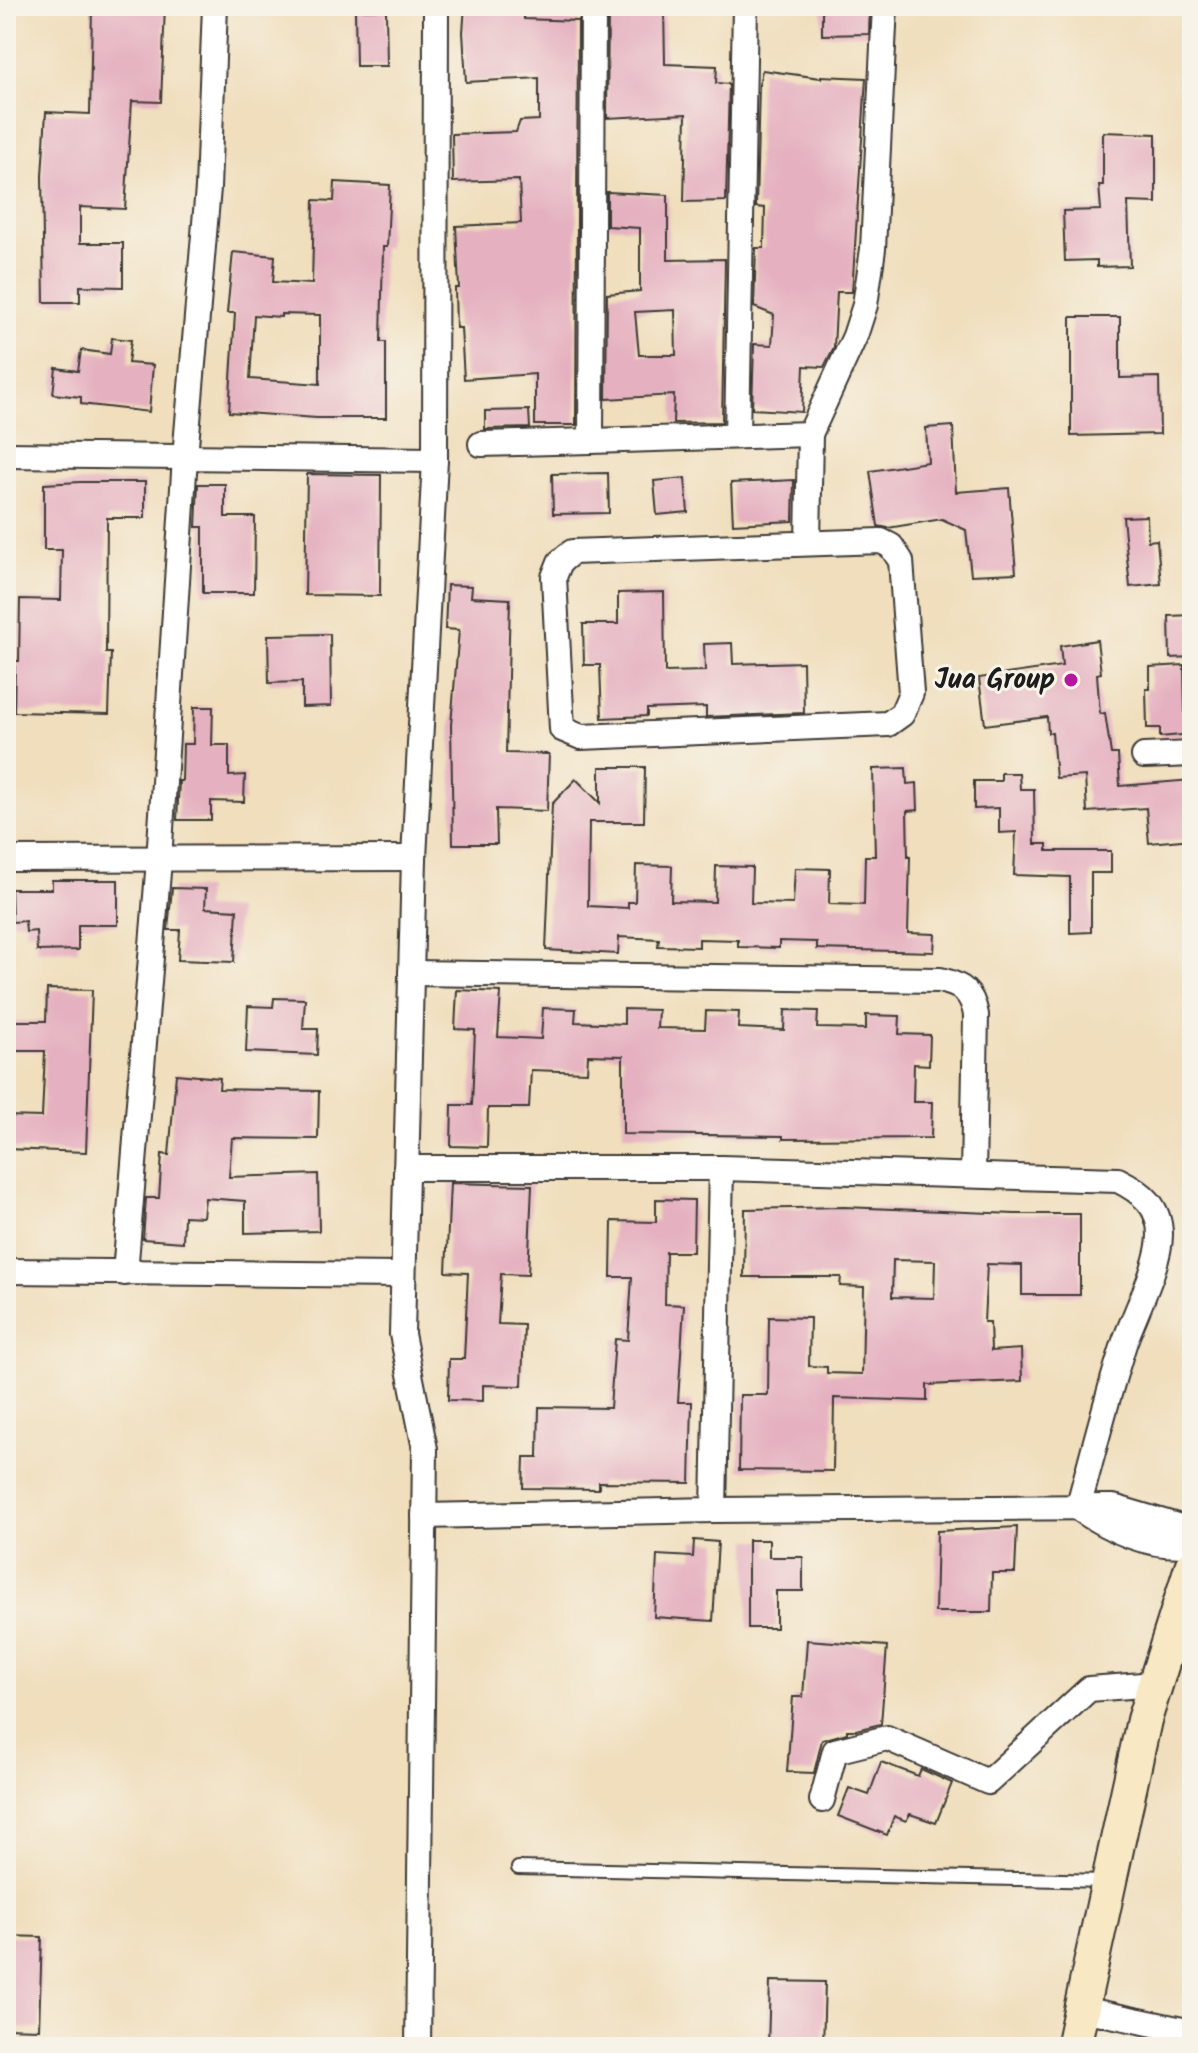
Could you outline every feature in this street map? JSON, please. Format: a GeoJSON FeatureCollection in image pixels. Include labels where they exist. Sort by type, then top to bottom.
{"type":"FeatureCollection","features":[{"type":"Feature","properties":{"kind":"main road"},"geometry":{"type":"LineString","coordinates":[[1073,2047],[1144,1720],[1189,1587]]}},
{"type":"Feature","properties":{"kind":"street"},"geometry":{"type":"LineString","coordinates":[[125,1273],[159,860],[185,457],[208,188],[215,6]]}},
{"type":"Feature","properties":{"kind":"street"},"geometry":{"type":"LineString","coordinates":[[418,2047],[425,1449],[402,1334],[414,858],[435,460],[436,6]]}},
{"type":"Feature","properties":{"kind":"street"},"geometry":{"type":"LineString","coordinates":[[591,441],[593,6]]}},
{"type":"Feature","properties":{"kind":"street"},"geometry":{"type":"LineString","coordinates":[[737,436],[745,6]]}},
{"type":"Feature","properties":{"kind":"street"},"geometry":{"type":"LineString","coordinates":[[808,543],[810,434],[855,336],[865,305],[873,249],[885,6]]}},
{"type":"Feature","properties":{"kind":"street"},"geometry":{"type":"LineString","coordinates":[[481,444],[810,434]]}},
{"type":"Feature","properties":{"kind":"street"},"geometry":{"type":"LineString","coordinates":[[6,455],[435,460]]}},
{"type":"Feature","properties":{"kind":"street"},"geometry":{"type":"LineString","coordinates":[[881,541],[891,546],[901,561],[911,693],[902,714],[888,724],[581,737],[562,729],[554,577],[560,562],[572,552],[808,543],[881,541]]}},
{"type":"Feature","properties":{"kind":"street"},"geometry":{"type":"LineString","coordinates":[[1144,756],[1192,754]]}},
{"type":"Feature","properties":{"kind":"street"},"geometry":{"type":"LineString","coordinates":[[6,859],[414,858]]}},
{"type":"Feature","properties":{"kind":"street"},"geometry":{"type":"LineString","coordinates":[[411,973],[940,980],[956,983],[967,990],[974,1002],[976,1015],[973,1174]]}},
{"type":"Feature","properties":{"kind":"street"},"geometry":{"type":"LineString","coordinates":[[406,1168],[721,1168],[973,1174],[1118,1180],[1141,1191],[1154,1208],[1160,1235],[1156,1258],[1125,1342],[1078,1508]]}},
{"type":"Feature","properties":{"kind":"street"},"geometry":{"type":"LineString","coordinates":[[714,1510],[721,1168]]}},
{"type":"Feature","properties":{"kind":"street"},"geometry":{"type":"LineString","coordinates":[[6,1271],[403,1275]]}},
{"type":"Feature","properties":{"kind":"street"},"geometry":{"type":"LineString","coordinates":[[424,1516],[1113,1507],[1177,1526],[1192,1537]]}},
{"type":"Feature","properties":{"kind":"street"},"geometry":{"type":"LineString","coordinates":[[1078,1508],[1107,1528],[1172,1546],[1192,1544]]}},
{"type":"Feature","properties":{"kind":"street"},"geometry":{"type":"LineString","coordinates":[[822,1800],[835,1751],[887,1738],[988,1782],[1089,1689],[1156,1684]]}},
{"type":"Feature","properties":{"kind":"street"},"geometry":{"type":"LineString","coordinates":[[1082,2009],[1192,2032]]}},
{"type":"Feature","properties":{"kind":"lane"},"geometry":{"type":"LineString","coordinates":[[518,1868],[1110,1881]]}},
{"type":"Feature","properties":{"kind":"building"},"geometry":{"type":"Polygon","coordinates":[[[92,6],[165,6],[161,102],[132,101],[125,209],[80,207],[80,243],[123,243],[123,287],[80,286],[80,302],[44,302],[42,176],[46,112],[90,114],[92,6]]]}},
{"type":"Feature","properties":{"kind":"building"},"geometry":{"type":"Polygon","coordinates":[[[465,6],[524,6],[524,19],[578,21],[576,425],[535,425],[535,374],[464,379],[461,328],[456,328],[455,288],[459,288],[456,226],[521,223],[519,180],[453,182],[452,134],[516,132],[520,121],[539,120],[539,78],[466,82],[465,6]]]}},
{"type":"Feature","properties":{"kind":"building"},"geometry":{"type":"Polygon","coordinates":[[[608,6],[664,6],[665,64],[717,66],[716,83],[729,84],[726,201],[684,202],[686,114],[607,118],[608,6]]]}},
{"type":"Feature","properties":{"kind":"building"},"geometry":{"type":"Polygon","coordinates":[[[822,6],[870,6],[869,34],[822,35],[822,6]]]}},
{"type":"Feature","properties":{"kind":"building"},"geometry":{"type":"Polygon","coordinates":[[[386,9],[387,66],[356,66],[355,10],[386,9]]]}},
{"type":"Feature","properties":{"kind":"building"},"geometry":{"type":"Polygon","coordinates":[[[762,70],[821,78],[866,78],[852,292],[837,292],[834,347],[824,367],[804,366],[802,412],[752,409],[754,344],[772,345],[774,315],[754,307],[756,248],[764,248],[765,208],[756,207],[762,70]]]}},
{"type":"Feature","properties":{"kind":"building"},"geometry":{"type":"Polygon","coordinates":[[[1103,132],[1156,134],[1156,203],[1128,202],[1130,266],[1097,267],[1097,260],[1065,261],[1063,211],[1101,210],[1099,185],[1103,185],[1103,132]]]}},
{"type":"Feature","properties":{"kind":"building"},"geometry":{"type":"Polygon","coordinates":[[[335,182],[390,185],[387,247],[383,247],[381,342],[386,342],[386,418],[317,418],[229,412],[235,313],[227,313],[233,252],[275,256],[273,282],[312,284],[314,200],[334,201],[335,182]],[[254,315],[250,379],[320,384],[320,315],[254,315]]]}},
{"type":"Feature","properties":{"kind":"building"},"geometry":{"type":"Polygon","coordinates":[[[607,192],[668,195],[668,260],[725,259],[722,422],[673,423],[674,395],[606,399],[607,294],[640,291],[640,228],[607,226],[607,192]],[[675,310],[635,312],[639,355],[676,355],[675,310]]]}},
{"type":"Feature","properties":{"kind":"building"},"geometry":{"type":"Polygon","coordinates":[[[1071,317],[1120,317],[1120,378],[1159,377],[1160,434],[1071,436],[1071,317]]]}},
{"type":"Feature","properties":{"kind":"building"},"geometry":{"type":"Polygon","coordinates":[[[112,338],[131,340],[128,363],[153,365],[149,412],[81,404],[81,397],[53,394],[56,368],[78,371],[81,350],[110,354],[112,338]]]}},
{"type":"Feature","properties":{"kind":"building"},"geometry":{"type":"Polygon","coordinates":[[[529,410],[530,428],[485,429],[485,411],[529,410]]]}},
{"type":"Feature","properties":{"kind":"building"},"geometry":{"type":"Polygon","coordinates":[[[953,426],[956,492],[1009,488],[1016,573],[971,575],[966,530],[942,519],[888,528],[878,526],[870,471],[928,462],[926,428],[953,426]]]}},
{"type":"Feature","properties":{"kind":"building"},"geometry":{"type":"Polygon","coordinates":[[[608,473],[609,513],[553,514],[552,474],[608,473]]]}},
{"type":"Feature","properties":{"kind":"building"},"geometry":{"type":"Polygon","coordinates":[[[307,474],[381,475],[380,596],[305,595],[307,474]]]}},
{"type":"Feature","properties":{"kind":"building"},"geometry":{"type":"Polygon","coordinates":[[[685,478],[688,512],[657,515],[654,481],[685,478]]]}},
{"type":"Feature","properties":{"kind":"building"},"geometry":{"type":"Polygon","coordinates":[[[794,480],[793,521],[733,524],[731,483],[794,480]]]}},
{"type":"Feature","properties":{"kind":"building"},"geometry":{"type":"Polygon","coordinates":[[[145,482],[145,518],[107,518],[106,653],[111,653],[109,714],[14,712],[20,599],[61,600],[62,550],[44,550],[44,484],[145,482]]]}},
{"type":"Feature","properties":{"kind":"building"},"geometry":{"type":"Polygon","coordinates":[[[198,484],[225,484],[225,517],[255,517],[254,593],[203,593],[203,527],[196,527],[198,484]]]}},
{"type":"Feature","properties":{"kind":"building"},"geometry":{"type":"Polygon","coordinates":[[[1147,516],[1148,541],[1157,540],[1161,584],[1130,587],[1123,517],[1147,516]]]}},
{"type":"Feature","properties":{"kind":"building"},"geometry":{"type":"Polygon","coordinates":[[[447,585],[472,586],[471,597],[510,599],[506,753],[549,754],[547,811],[496,809],[497,844],[453,844],[451,725],[459,630],[445,629],[447,585]]]}},
{"type":"Feature","properties":{"kind":"building"},"geometry":{"type":"Polygon","coordinates":[[[664,592],[665,672],[705,671],[704,644],[732,643],[733,664],[803,662],[804,713],[706,717],[706,707],[647,709],[647,716],[602,718],[600,665],[584,665],[583,624],[618,624],[618,593],[664,592]]]}},
{"type":"Feature","properties":{"kind":"building"},"geometry":{"type":"Polygon","coordinates":[[[1192,615],[1192,657],[1170,658],[1169,616],[1192,615]]]}},
{"type":"Feature","properties":{"kind":"building"},"geometry":{"type":"Polygon","coordinates":[[[330,634],[331,706],[302,707],[302,682],[269,683],[268,635],[330,634]]]}},
{"type":"Feature","properties":{"kind":"building"},"geometry":{"type":"Polygon","coordinates":[[[1097,640],[1101,673],[1097,674],[1100,714],[1105,713],[1111,754],[1118,754],[1120,786],[1192,780],[1192,839],[1149,843],[1146,808],[1087,812],[1085,776],[1056,778],[1052,733],[1048,733],[1047,717],[985,725],[979,678],[1062,666],[1060,646],[1097,640]]]}},
{"type":"Feature","properties":{"kind":"building"},"geometry":{"type":"Polygon","coordinates":[[[1184,665],[1185,712],[1192,712],[1192,734],[1160,737],[1160,728],[1147,728],[1146,689],[1150,689],[1150,667],[1184,665]]]}},
{"type":"Feature","properties":{"kind":"building"},"geometry":{"type":"Polygon","coordinates":[[[194,707],[213,707],[212,745],[229,745],[229,776],[245,775],[244,802],[211,801],[211,820],[177,820],[183,744],[193,744],[194,707]]]}},
{"type":"Feature","properties":{"kind":"building"},"geometry":{"type":"Polygon","coordinates":[[[600,767],[645,767],[644,822],[589,822],[588,906],[628,908],[628,902],[635,902],[636,865],[672,866],[671,901],[715,902],[716,866],[752,867],[751,903],[793,904],[795,868],[830,869],[829,904],[864,905],[865,856],[875,856],[873,769],[906,768],[907,784],[917,783],[918,810],[907,811],[910,857],[908,933],[935,934],[934,952],[817,949],[817,942],[779,941],[779,948],[738,947],[738,940],[699,939],[699,947],[658,946],[659,939],[619,937],[618,954],[546,950],[552,804],[576,779],[600,803],[600,767]]]}},
{"type":"Feature","properties":{"kind":"building"},"geometry":{"type":"Polygon","coordinates":[[[1001,773],[1019,773],[1020,789],[1034,789],[1035,844],[1047,844],[1047,851],[1111,851],[1111,873],[1091,873],[1091,932],[1070,933],[1070,877],[1014,875],[1016,832],[999,833],[999,808],[974,809],[974,781],[1001,781],[1001,773]]]}},
{"type":"Feature","properties":{"kind":"building"},"geometry":{"type":"Polygon","coordinates":[[[52,880],[118,880],[118,925],[78,925],[78,950],[37,951],[36,931],[26,932],[25,921],[12,922],[11,889],[52,889],[52,880]]]}},
{"type":"Feature","properties":{"kind":"building"},"geometry":{"type":"Polygon","coordinates":[[[172,888],[206,889],[205,908],[237,910],[234,962],[178,960],[180,930],[168,930],[172,888]]]}},
{"type":"Feature","properties":{"kind":"building"},"geometry":{"type":"Polygon","coordinates":[[[47,989],[92,990],[86,1152],[6,1149],[6,1116],[42,1117],[45,1051],[6,1051],[7,1021],[46,1021],[47,989]]]}},
{"type":"Feature","properties":{"kind":"building"},"geometry":{"type":"Polygon","coordinates":[[[457,990],[501,992],[498,1037],[541,1039],[543,1008],[576,1009],[575,1022],[624,1024],[624,1009],[658,1010],[657,1028],[705,1029],[706,1011],[739,1012],[738,1028],[784,1030],[785,1010],[818,1011],[817,1028],[866,1029],[866,1015],[900,1016],[899,1034],[930,1035],[929,1065],[914,1064],[913,1102],[932,1102],[931,1138],[783,1139],[783,1136],[623,1134],[623,1056],[588,1055],[587,1072],[531,1070],[529,1108],[488,1108],[487,1147],[451,1146],[452,1105],[472,1105],[475,1030],[455,1029],[457,990]]]}},
{"type":"Feature","properties":{"kind":"building"},"geometry":{"type":"Polygon","coordinates":[[[274,998],[305,999],[303,1029],[318,1029],[317,1055],[246,1052],[248,1006],[273,1007],[274,998]]]}},
{"type":"Feature","properties":{"kind":"building"},"geometry":{"type":"Polygon","coordinates":[[[176,1074],[220,1078],[219,1089],[319,1091],[318,1139],[232,1138],[229,1177],[318,1174],[319,1231],[245,1233],[245,1201],[205,1198],[203,1217],[184,1216],[183,1242],[143,1239],[146,1198],[159,1198],[162,1154],[169,1155],[176,1074]]]}},
{"type":"Feature","properties":{"kind":"building"},"geometry":{"type":"Polygon","coordinates":[[[450,1183],[532,1185],[528,1275],[501,1274],[498,1324],[524,1325],[522,1386],[483,1385],[483,1401],[448,1400],[449,1359],[464,1359],[468,1273],[446,1272],[450,1183]]]}},
{"type":"Feature","properties":{"kind":"building"},"geometry":{"type":"Polygon","coordinates":[[[656,1199],[694,1200],[693,1252],[666,1252],[665,1304],[684,1305],[678,1402],[692,1402],[690,1483],[599,1482],[599,1489],[523,1488],[524,1457],[538,1457],[539,1407],[610,1408],[615,1339],[628,1340],[632,1277],[611,1277],[612,1221],[656,1222],[656,1199]]]}},
{"type":"Feature","properties":{"kind":"building"},"geometry":{"type":"Polygon","coordinates":[[[844,1207],[1080,1214],[1080,1295],[1022,1295],[1022,1265],[987,1264],[984,1322],[990,1322],[991,1351],[1021,1349],[1022,1381],[927,1385],[927,1401],[834,1398],[833,1471],[739,1470],[740,1395],[768,1395],[769,1317],[810,1318],[809,1366],[827,1367],[827,1373],[862,1374],[864,1287],[840,1286],[841,1277],[744,1277],[745,1209],[844,1207]],[[893,1260],[892,1297],[934,1298],[935,1261],[893,1260]]]}},
{"type":"Feature","properties":{"kind":"building"},"geometry":{"type":"Polygon","coordinates":[[[1017,1527],[1015,1573],[992,1573],[991,1612],[935,1612],[937,1531],[1017,1527]]]}},
{"type":"Feature","properties":{"kind":"building"},"geometry":{"type":"Polygon","coordinates":[[[694,1540],[718,1542],[713,1621],[654,1617],[657,1555],[693,1557],[694,1540]]]}},
{"type":"Feature","properties":{"kind":"building"},"geometry":{"type":"Polygon","coordinates":[[[748,1540],[769,1540],[769,1557],[803,1557],[803,1591],[776,1591],[776,1628],[748,1628],[748,1540]]]}},
{"type":"Feature","properties":{"kind":"building"},"geometry":{"type":"Polygon","coordinates":[[[807,1640],[887,1646],[881,1724],[847,1730],[847,1733],[822,1740],[814,1773],[787,1772],[793,1697],[803,1697],[807,1640]]]}},
{"type":"Feature","properties":{"kind":"building"},"geometry":{"type":"Polygon","coordinates":[[[881,1762],[918,1776],[921,1769],[952,1783],[936,1823],[910,1814],[906,1821],[894,1816],[887,1835],[838,1816],[849,1788],[869,1795],[881,1762]]]}},
{"type":"Feature","properties":{"kind":"building"},"geometry":{"type":"Polygon","coordinates":[[[6,1936],[42,1937],[39,2029],[6,2028],[6,1936]]]}},
{"type":"Feature","properties":{"kind":"building"},"geometry":{"type":"Polygon","coordinates":[[[770,1981],[825,1982],[823,2047],[768,2047],[770,1981]]]}},
{"type":"Feature","properties":{"kind":"place","name":"Jua Group"},"geometry":{"type":"Point","coordinates":[1071,680]}}]}
